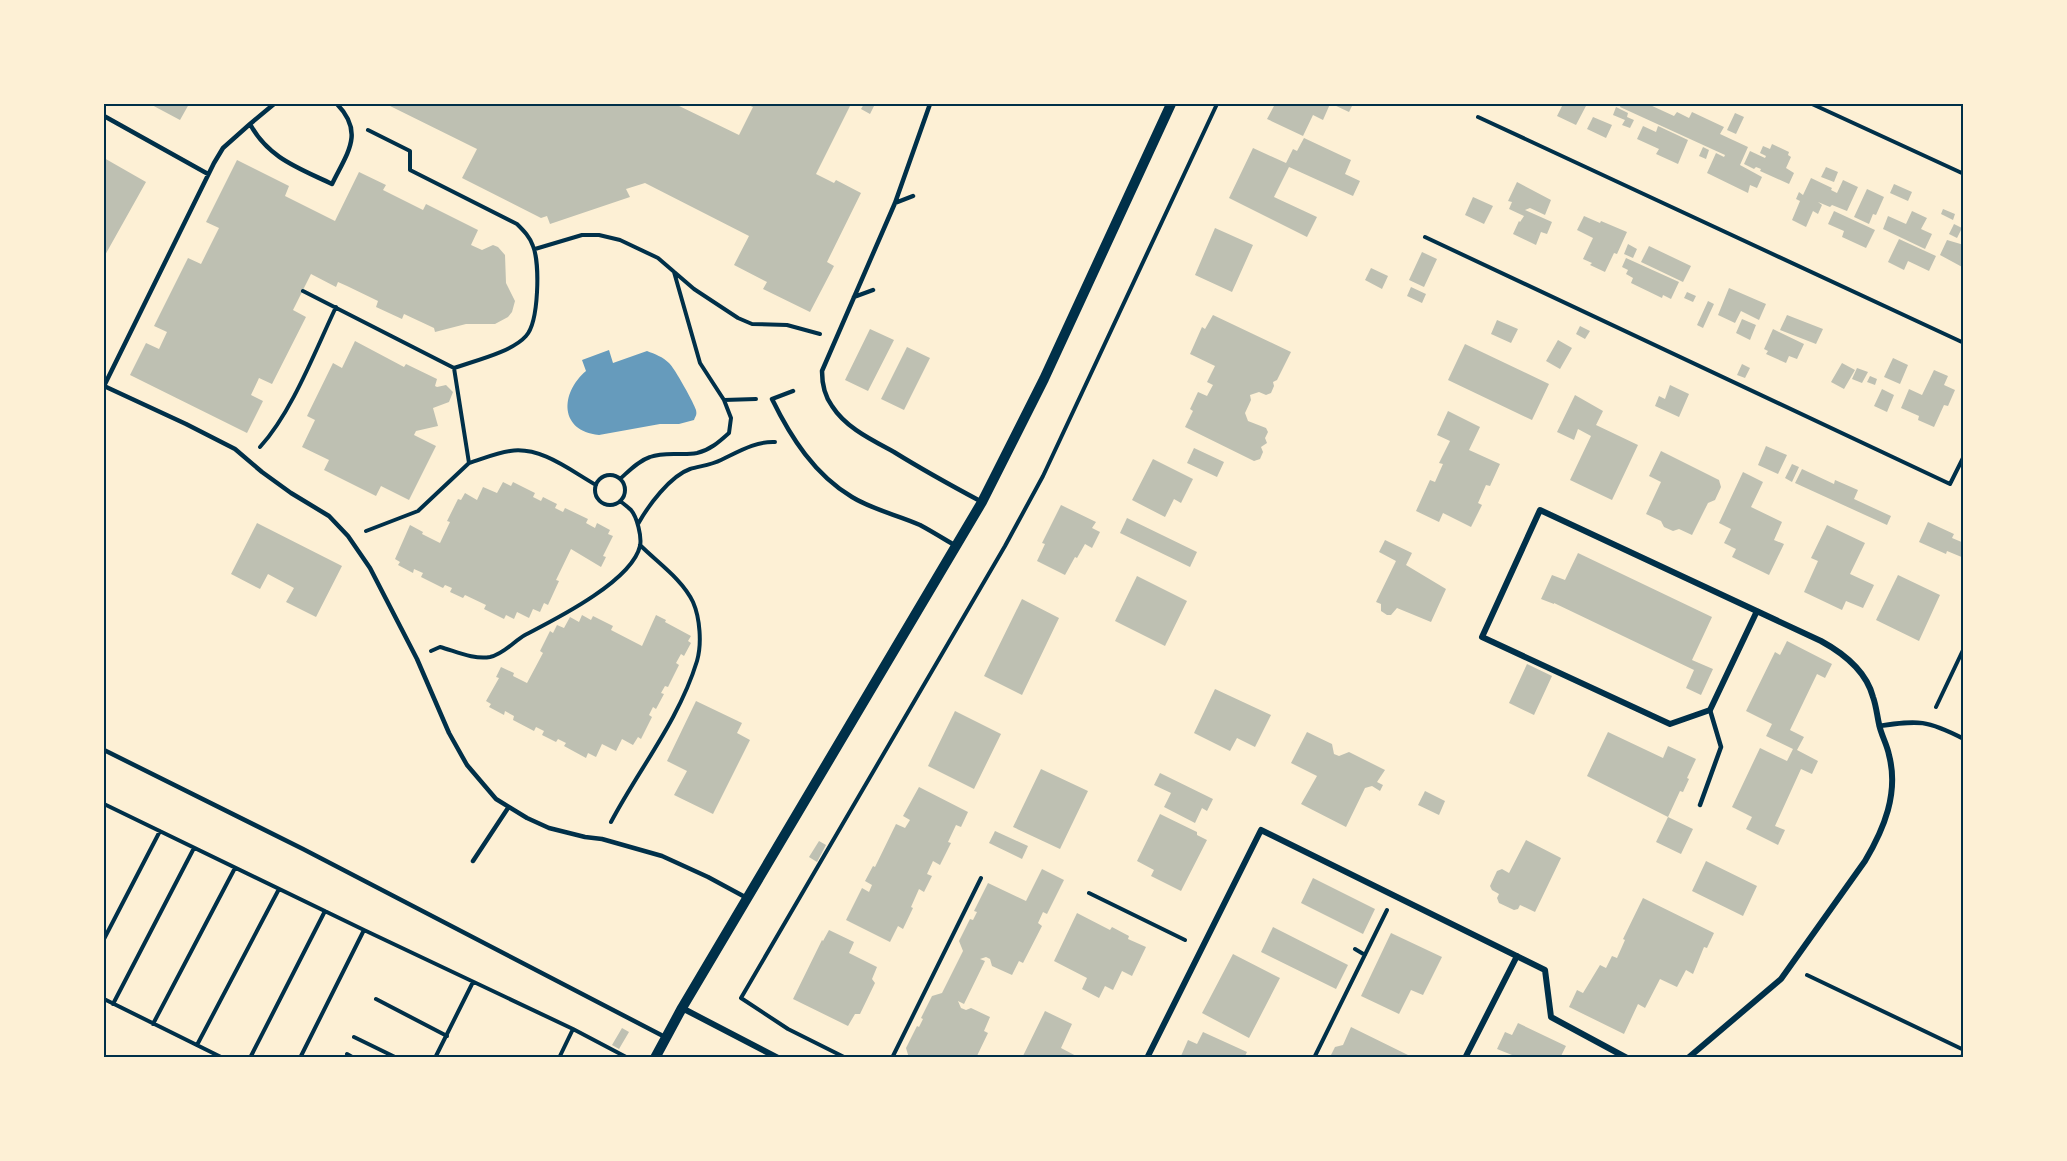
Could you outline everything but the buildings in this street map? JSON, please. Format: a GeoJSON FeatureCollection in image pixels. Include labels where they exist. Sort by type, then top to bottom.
{"type":"FeatureCollection","features":[{"type":"Feature","properties":{"kind":"street"},"geometry":{"type":"LineString","coordinates":[[655,1058],[682,1008],[982,502],[1044,379],[1171,104]]}},
{"type":"Feature","properties":{"kind":"street"},"geometry":{"type":"LineString","coordinates":[[1688,1058],[1770,990],[1791,967],[1865,861],[1884,827],[1890,806],[1892,772],[1890,756],[1879,726],[1873,694],[1860,671],[1843,653],[1757,611],[1540,510],[1482,637],[1670,724],[1710,710],[1757,611]]}},
{"type":"Feature","properties":{"kind":"street"},"geometry":{"type":"LineString","coordinates":[[1147,1058],[1261,830],[1545,970],[1551,1017],[1627,1058]]}},
{"type":"Feature","properties":{"kind":"street"},"geometry":{"type":"LineString","coordinates":[[1465,1058],[1517,956]]}},
{"type":"Feature","properties":{"kind":"street"},"geometry":{"type":"LineString","coordinates":[[682,1008],[778,1058]]}},
{"type":"Feature","properties":{"kind":"lane"},"geometry":{"type":"LineString","coordinates":[[272,104],[224,148],[208,174],[104,386],[235,449],[291,494],[329,516],[348,536],[370,568],[417,659],[449,734],[466,765],[485,788],[508,808],[549,828],[602,839],[662,856],[748,899]]}},
{"type":"Feature","properties":{"kind":"lane"},"geometry":{"type":"LineString","coordinates":[[250,124],[266,147],[278,157],[332,184],[351,145],[352,129],[347,114],[337,104]]}},
{"type":"Feature","properties":{"kind":"lane"},"geometry":{"type":"LineString","coordinates":[[931,104],[895,203],[822,371],[822,386],[831,406],[859,432],[982,502]]}},
{"type":"Feature","properties":{"kind":"lane"},"geometry":{"type":"LineString","coordinates":[[104,116],[208,174]]}},
{"type":"Feature","properties":{"kind":"lane"},"geometry":{"type":"LineString","coordinates":[[895,203],[913,196]]}},
{"type":"Feature","properties":{"kind":"lane"},"geometry":{"type":"LineString","coordinates":[[854,297],[873,291]]}},
{"type":"Feature","properties":{"kind":"lane"},"geometry":{"type":"LineString","coordinates":[[793,391],[772,399],[797,444],[830,482],[853,498],[920,526],[956,546]]}},
{"type":"Feature","properties":{"kind":"lane"},"geometry":{"type":"LineString","coordinates":[[1700,805],[1721,747],[1710,710]]}},
{"type":"Feature","properties":{"kind":"lane"},"geometry":{"type":"LineString","coordinates":[[1879,726],[1911,721],[1923,722],[1964,739]]}},
{"type":"Feature","properties":{"kind":"lane"},"geometry":{"type":"LineString","coordinates":[[104,750],[303,849],[666,1037]]}},
{"type":"Feature","properties":{"kind":"lane"},"geometry":{"type":"LineString","coordinates":[[473,861],[508,808]]}},
{"type":"Feature","properties":{"kind":"path"},"geometry":{"type":"LineString","coordinates":[[846,1058],[788,1029],[741,998],[1027,506],[1086,386],[1217,104]]}},
{"type":"Feature","properties":{"kind":"path"},"geometry":{"type":"LineString","coordinates":[[1812,104],[1964,174]]}},
{"type":"Feature","properties":{"kind":"path"},"geometry":{"type":"LineString","coordinates":[[1478,117],[1964,343]]}},
{"type":"Feature","properties":{"kind":"path"},"geometry":{"type":"LineString","coordinates":[[303,291],[454,368],[514,345],[526,336],[533,324],[537,306],[535,249],[529,237],[517,224],[410,170],[410,151],[350,121]]}},
{"type":"Feature","properties":{"kind":"path"},"geometry":{"type":"LineString","coordinates":[[535,249],[582,235],[599,235],[620,240],[658,258],[694,290],[738,318],[752,324],[787,325],[835,338]]}},
{"type":"Feature","properties":{"kind":"path"},"geometry":{"type":"LineString","coordinates":[[1425,237],[1950,484],[1964,456]]}},
{"type":"Feature","properties":{"kind":"path"},"geometry":{"type":"LineString","coordinates":[[620,479],[649,457],[695,453],[712,447],[729,433],[731,418],[724,400],[700,363],[673,270]]}},
{"type":"Feature","properties":{"kind":"path"},"geometry":{"type":"LineString","coordinates":[[244,457],[260,447],[283,416],[336,307]]}},
{"type":"Feature","properties":{"kind":"path"},"geometry":{"type":"LineString","coordinates":[[454,368],[469,463]]}},
{"type":"Feature","properties":{"kind":"path"},"geometry":{"type":"LineString","coordinates":[[724,400],[772,399]]}},
{"type":"Feature","properties":{"kind":"path"},"geometry":{"type":"LineString","coordinates":[[638,524],[647,508],[659,494],[687,470],[718,462],[756,444],[771,441],[797,444]]}},
{"type":"Feature","properties":{"kind":"path"},"geometry":{"type":"LineString","coordinates":[[348,536],[393,522],[418,511],[469,463],[510,451],[527,450],[543,455],[596,485]]}},
{"type":"Feature","properties":{"kind":"path"},"geometry":{"type":"LineString","coordinates":[[614,476],[620,479],[625,490],[620,501],[609,505],[602,503],[598,498],[595,492],[596,485],[600,479],[614,476]]}},
{"type":"Feature","properties":{"kind":"path"},"geometry":{"type":"LineString","coordinates":[[417,659],[440,647],[471,656],[491,657],[509,647],[522,636],[597,595],[630,564],[640,545],[638,524],[632,512],[620,501]]}},
{"type":"Feature","properties":{"kind":"path"},"geometry":{"type":"LineString","coordinates":[[602,839],[619,806],[670,722],[698,659],[700,630],[693,602],[678,580],[640,545]]}},
{"type":"Feature","properties":{"kind":"path"},"geometry":{"type":"LineString","coordinates":[[1923,722],[1935,708],[1964,648]]}},
{"type":"Feature","properties":{"kind":"path"},"geometry":{"type":"LineString","coordinates":[[104,804],[573,1029],[628,1058]]}},
{"type":"Feature","properties":{"kind":"path"},"geometry":{"type":"LineString","coordinates":[[104,939],[160,831]]}},
{"type":"Feature","properties":{"kind":"path"},"geometry":{"type":"LineString","coordinates":[[113,1004],[194,848]]}},
{"type":"Feature","properties":{"kind":"path"},"geometry":{"type":"LineString","coordinates":[[153,1024],[235,868]]}},
{"type":"Feature","properties":{"kind":"path"},"geometry":{"type":"LineString","coordinates":[[892,1058],[981,878]]}},
{"type":"Feature","properties":{"kind":"path"},"geometry":{"type":"LineString","coordinates":[[197,1045],[279,889]]}},
{"type":"Feature","properties":{"kind":"path"},"geometry":{"type":"LineString","coordinates":[[1089,893],[1202,949]]}},
{"type":"Feature","properties":{"kind":"path"},"geometry":{"type":"LineString","coordinates":[[1314,1058],[1394,895]]}},
{"type":"Feature","properties":{"kind":"path"},"geometry":{"type":"LineString","coordinates":[[250,1058],[325,911]]}},
{"type":"Feature","properties":{"kind":"path"},"geometry":{"type":"LineString","coordinates":[[300,1058],[364,930]]}},
{"type":"Feature","properties":{"kind":"path"},"geometry":{"type":"LineString","coordinates":[[1355,949],[1365,955]]}},
{"type":"Feature","properties":{"kind":"path"},"geometry":{"type":"LineString","coordinates":[[1791,967],[1964,1052],[1961,1058]]}},
{"type":"Feature","properties":{"kind":"path"},"geometry":{"type":"LineString","coordinates":[[435,1058],[473,982]]}},
{"type":"Feature","properties":{"kind":"path"},"geometry":{"type":"LineString","coordinates":[[104,999],[223,1058]]}},
{"type":"Feature","properties":{"kind":"path"},"geometry":{"type":"LineString","coordinates":[[376,999],[447,1036]]}},
{"type":"Feature","properties":{"kind":"path"},"geometry":{"type":"LineString","coordinates":[[559,1058],[573,1029]]}},
{"type":"Feature","properties":{"kind":"path"},"geometry":{"type":"LineString","coordinates":[[354,1037],[397,1058]]}},
{"type":"Feature","properties":{"kind":"path"},"geometry":{"type":"LineString","coordinates":[[347,1054],[354,1058]]}},
{"type":"Feature","properties":{"kind":"water"},"geometry":{"type":"Polygon","coordinates":[[[609,350],[613,363],[647,351],[667,361],[695,407],[694,420],[599,435],[586,432],[576,426],[570,419],[568,400],[577,380],[586,371],[582,360],[609,350]]]}}]}
